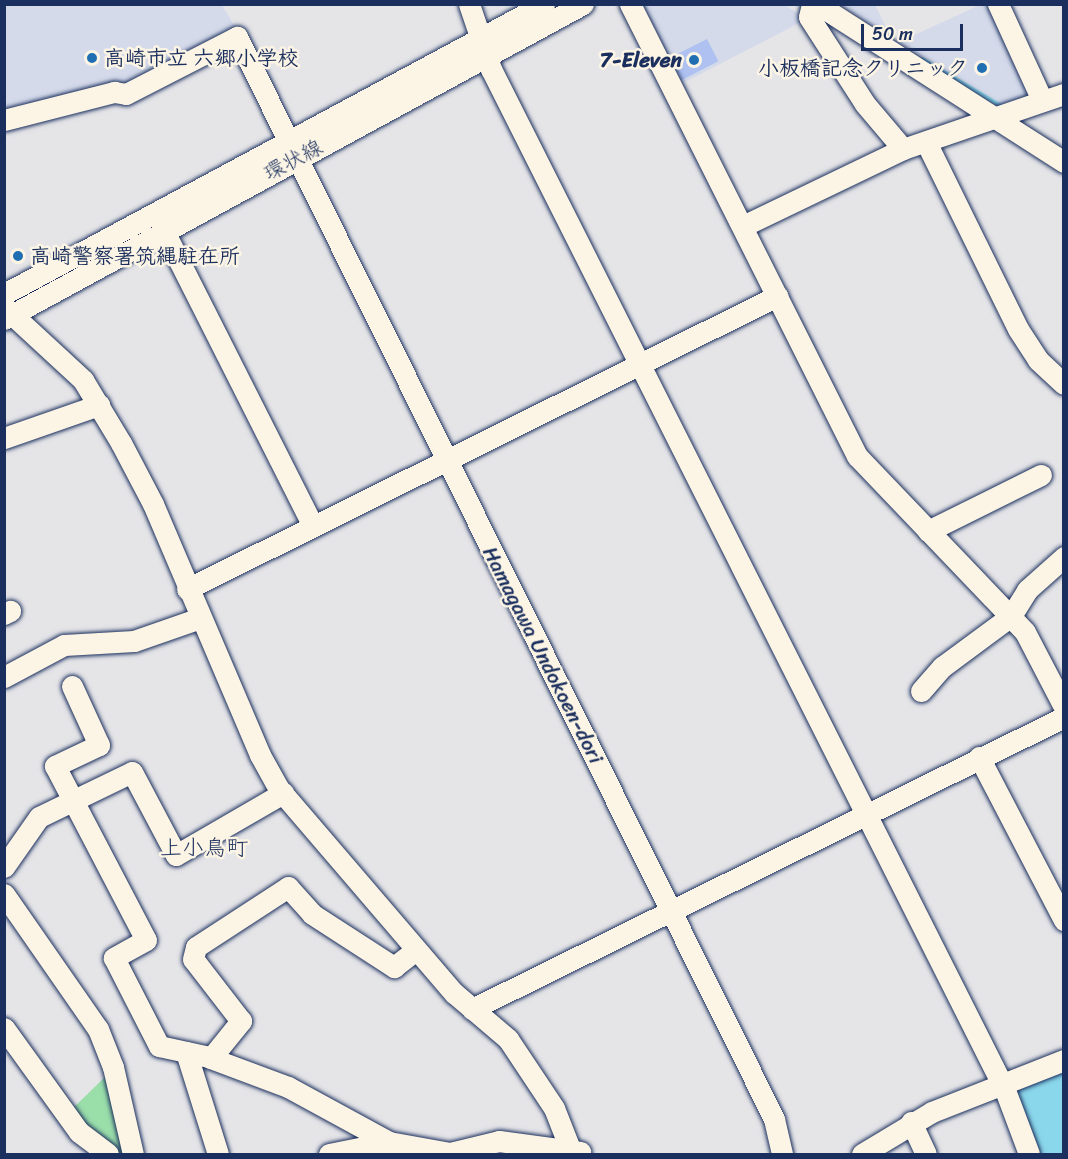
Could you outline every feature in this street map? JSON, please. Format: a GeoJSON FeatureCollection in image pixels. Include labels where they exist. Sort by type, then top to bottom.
{"type":"FeatureCollection","features":[{"type":"Feature","properties":{"kind":"street"},"geometry":{"type":"LineString","coordinates":[[469,4],[485,48],[640,365],[864,814],[1003,1086],[1029,1155]]}},
{"type":"Feature","properties":{"kind":"street","name":"環状線"},"geometry":{"type":"LineString","coordinates":[[485,48],[544,4]]}},
{"type":"Feature","properties":{"kind":"street","name":"環状線"},"geometry":{"type":"LineString","coordinates":[[4,294],[291,152],[485,48],[584,4]]}},
{"type":"Feature","properties":{"kind":"street"},"geometry":{"type":"LineString","coordinates":[[630,4],[857,456],[1011,616],[1064,706]]}},
{"type":"Feature","properties":{"kind":"street"},"geometry":{"type":"LineString","coordinates":[[812,4],[809,17],[815,27],[866,104],[903,149]]}},
{"type":"Feature","properties":{"kind":"street"},"geometry":{"type":"LineString","coordinates":[[817,4],[1064,162]]}},
{"type":"Feature","properties":{"kind":"street"},"geometry":{"type":"LineString","coordinates":[[998,4],[1042,100]]}},
{"type":"Feature","properties":{"kind":"street","name":"Hamagawa Undokoen-dori"},"geometry":{"type":"LineString","coordinates":[[4,120],[114,92],[126,94],[237,38],[291,152],[774,1119],[782,1155]]}},
{"type":"Feature","properties":{"kind":"street"},"geometry":{"type":"LineString","coordinates":[[743,226],[903,149],[1064,94]]}},
{"type":"Feature","properties":{"kind":"street"},"geometry":{"type":"LineString","coordinates":[[926,142],[1018,329],[1038,360],[1064,384]]}},
{"type":"Feature","properties":{"kind":"street","name":"環状線"},"geometry":{"type":"LineString","coordinates":[[7,313],[164,231],[291,152]]}},
{"type":"Feature","properties":{"kind":"street"},"geometry":{"type":"LineString","coordinates":[[164,231],[313,526]]}},
{"type":"Feature","properties":{"kind":"street"},"geometry":{"type":"LineString","coordinates":[[188,589],[777,296]]}},
{"type":"Feature","properties":{"kind":"street"},"geometry":{"type":"LineString","coordinates":[[7,313],[63,357],[99,405],[153,504],[260,755],[283,793],[416,950],[472,1009],[508,1039],[533,1073],[576,1152]]}},
{"type":"Feature","properties":{"kind":"street"},"geometry":{"type":"LineString","coordinates":[[4,438],[99,405]]}},
{"type":"Feature","properties":{"kind":"street"},"geometry":{"type":"LineString","coordinates":[[928,531],[1041,475]]}},
{"type":"Feature","properties":{"kind":"street"},"geometry":{"type":"LineString","coordinates":[[921,691],[942,668],[1011,616],[1027,590],[1063,557]]}},
{"type":"Feature","properties":{"kind":"street"},"geometry":{"type":"LineString","coordinates":[[4,677],[64,645],[134,641],[200,618]]}},
{"type":"Feature","properties":{"kind":"street"},"geometry":{"type":"LineString","coordinates":[[72,686],[99,745],[55,766],[146,940],[114,958],[159,1046],[211,1058],[288,1087],[388,1142],[450,1153],[499,1141],[576,1152]]}},
{"type":"Feature","properties":{"kind":"street"},"geometry":{"type":"LineString","coordinates":[[472,1009],[1064,717]]}},
{"type":"Feature","properties":{"kind":"street"},"geometry":{"type":"LineString","coordinates":[[979,757],[1064,920]]}},
{"type":"Feature","properties":{"kind":"street"},"geometry":{"type":"LineString","coordinates":[[4,867],[39,818],[72,799],[132,772],[176,855],[283,793]]}},
{"type":"Feature","properties":{"kind":"street"},"geometry":{"type":"LineString","coordinates":[[211,1058],[241,1021],[193,959],[196,947],[288,887],[312,914],[394,967],[416,950]]}},
{"type":"Feature","properties":{"kind":"street"},"geometry":{"type":"LineString","coordinates":[[4,894],[98,1029],[113,1067],[133,1155]]}},
{"type":"Feature","properties":{"kind":"street"},"geometry":{"type":"LineString","coordinates":[[4,1028],[79,1132],[108,1155]]}},
{"type":"Feature","properties":{"kind":"street"},"geometry":{"type":"LineString","coordinates":[[186,1052],[218,1155]]}},
{"type":"Feature","properties":{"kind":"street"},"geometry":{"type":"LineString","coordinates":[[862,1155],[911,1122],[1064,1060]]}},
{"type":"Feature","properties":{"kind":"street"},"geometry":{"type":"LineString","coordinates":[[911,1122],[926,1155]]}},
{"type":"Feature","properties":{"kind":"street"},"geometry":{"type":"LineString","coordinates":[[329,1155],[388,1142]]}},
{"type":"Feature","properties":{"kind":"shaded area","name":"高崎市立 六郷小学校"},"geometry":{"type":"Polygon","coordinates":[[[5,5],[222,5],[237,30],[123,87],[5,114],[5,5]]]}},
{"type":"Feature","properties":{"kind":"shaded area"},"geometry":{"type":"Polygon","coordinates":[[[637,5],[784,5],[803,16],[803,21],[679,85],[637,5]]]}},
{"type":"Feature","properties":{"kind":"shaded area"},"geometry":{"type":"Polygon","coordinates":[[[841,5],[875,5],[891,38],[841,5]]]}},
{"type":"Feature","properties":{"kind":"shaded area","name":"小板橋記念クリニック"},"geometry":{"type":"Polygon","coordinates":[[[980,5],[994,5],[1035,93],[1003,105],[899,42],[980,5]]]}},
{"type":"Feature","properties":{"kind":"green space"},"geometry":{"type":"Polygon","coordinates":[[[107,1075],[124,1154],[103,1145],[70,1111],[107,1075]]]}},
{"type":"Feature","properties":{"kind":"water"},"geometry":{"type":"Polygon","coordinates":[[[1063,1063],[1063,1154],[1033,1154],[1013,1086],[1063,1063]]]}},
{"type":"Feature","properties":{"kind":"building","name":"7-Eleven"},"geometry":{"type":"Polygon","coordinates":[[[707,39],[718,61],[682,80],[670,58],[707,39]]]}},
{"type":"Feature","properties":{"kind":"waterway"},"geometry":{"type":"LineString","coordinates":[[922,59],[1003,107]]}},
{"type":"Feature","properties":{"kind":"place","name":"高崎市立 六郷小学校"},"geometry":{"type":"Point","coordinates":[92,58]}},
{"type":"Feature","properties":{"kind":"place","name":"7-Eleven"},"geometry":{"type":"Point","coordinates":[694,60]}},
{"type":"Feature","properties":{"kind":"place","name":"小板橋記念クリニック"},"geometry":{"type":"Point","coordinates":[982,68]}},
{"type":"Feature","properties":{"kind":"place","name":"高崎警察署筑縄駐在所"},"geometry":{"type":"Point","coordinates":[18,256]}},
{"type":"Feature","properties":{"kind":"district","name":"上小鳥町"},"geometry":{"type":"Point","coordinates":[204,848]}}]}
